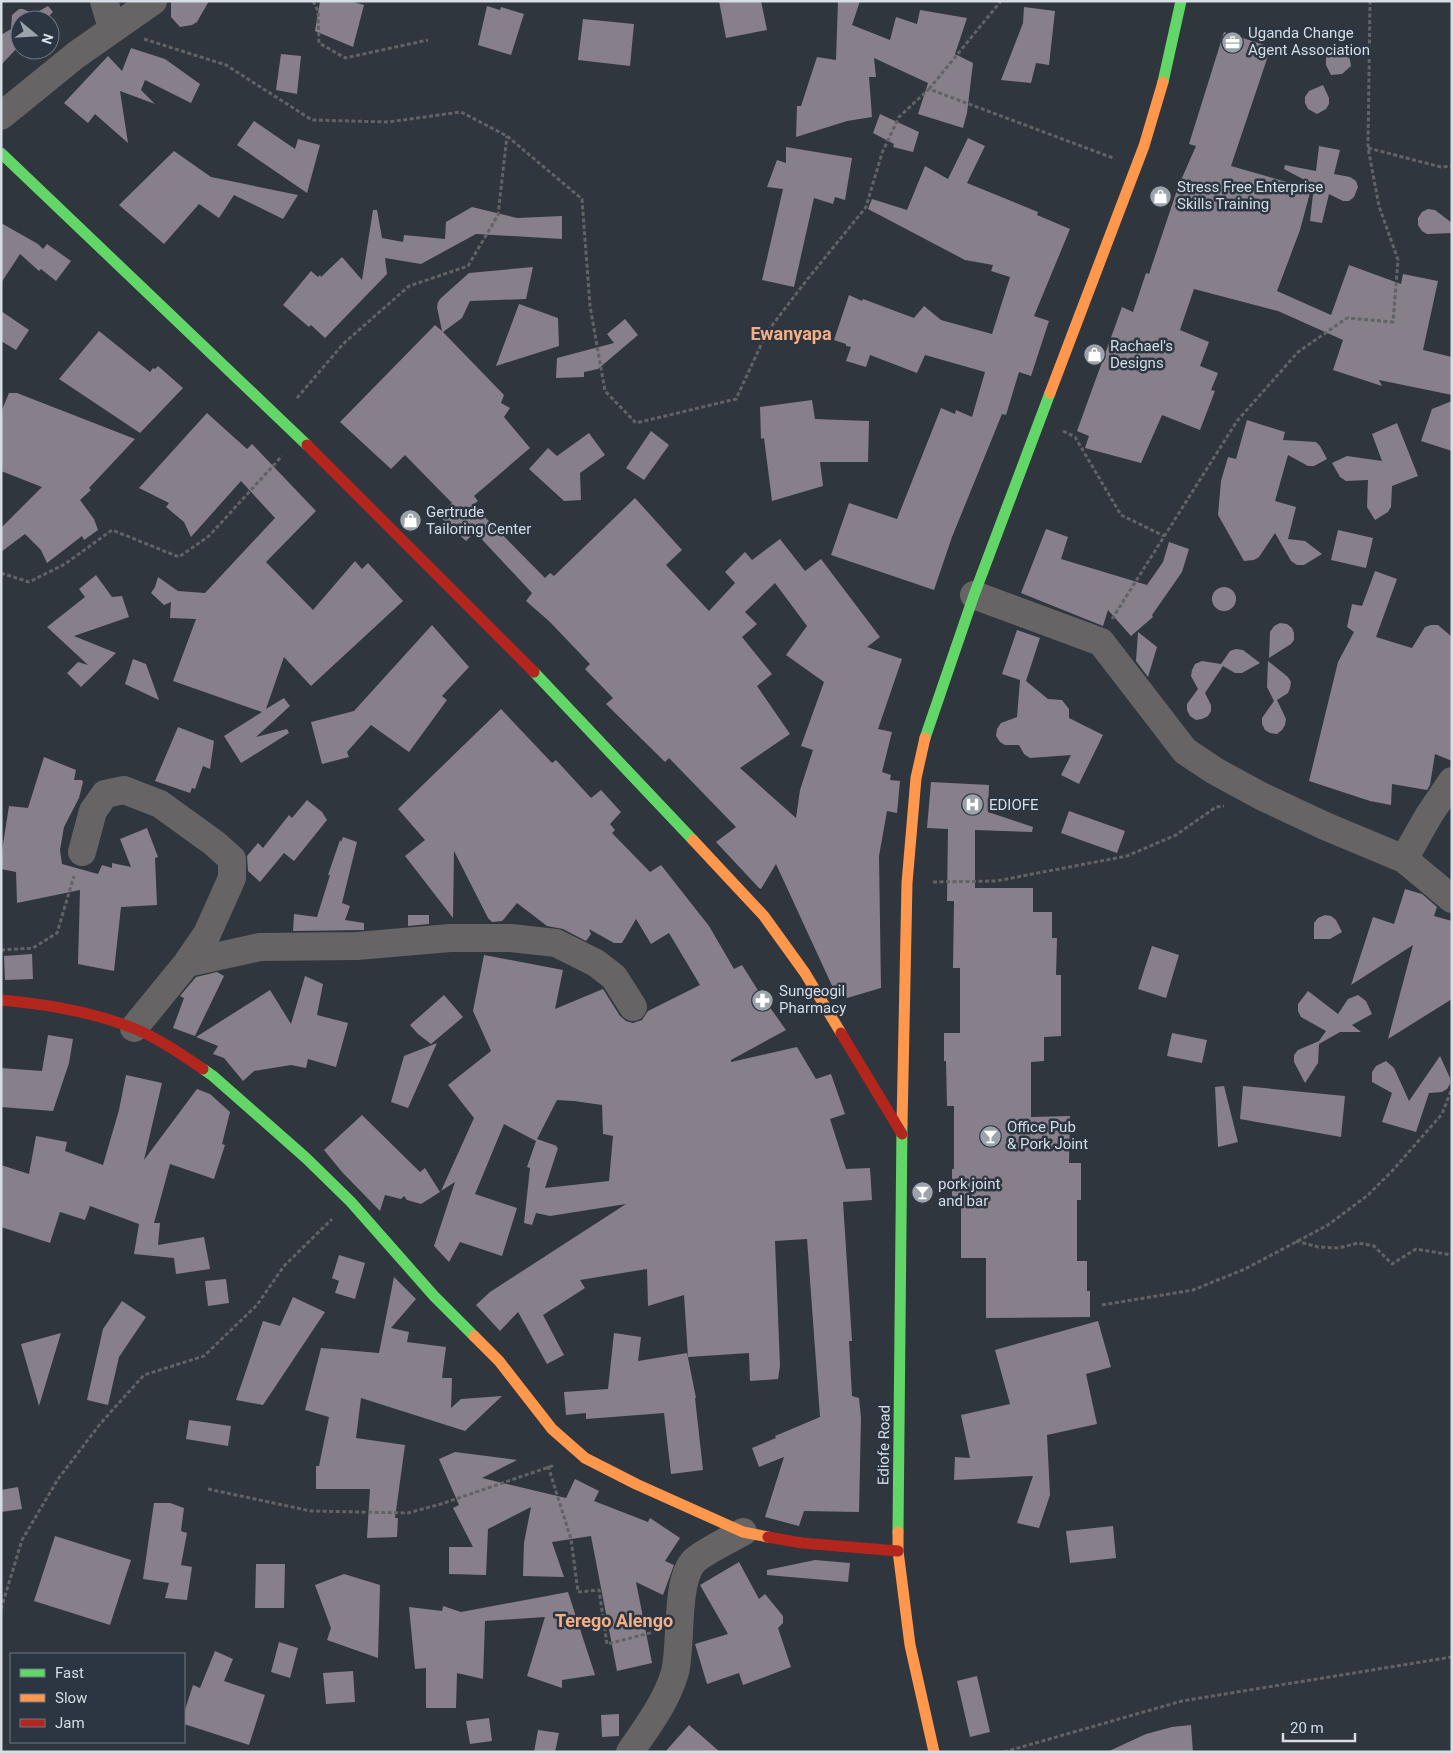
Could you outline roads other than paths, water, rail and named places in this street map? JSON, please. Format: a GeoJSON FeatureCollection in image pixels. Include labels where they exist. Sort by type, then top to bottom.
{"type":"FeatureCollection","features":[{"type":"Feature","properties":{"kind":"street"},"geometry":{"type":"LineString","coordinates":[[104,1],[112,28]]}},
{"type":"Feature","properties":{"kind":"street"},"geometry":{"type":"LineString","coordinates":[[1,116],[76,55],[153,1]]}},
{"type":"Feature","properties":{"kind":"street","name":"Ediofe Road"},"geometry":{"type":"LineString","coordinates":[[934,1752],[910,1645],[898,1551],[902,1134],[907,883],[916,778],[927,731],[974,595],[1148,138],[1162,88],[1181,1]]}},
{"type":"Feature","properties":{"kind":"street"},"geometry":{"type":"LineString","coordinates":[[1,153],[300,437],[552,690],[764,916],[805,973],[902,1134]]}},
{"type":"Feature","properties":{"kind":"street"},"geometry":{"type":"LineString","coordinates":[[974,595],[1101,642],[1185,751],[1261,796],[1324,826],[1404,860],[1452,899]]}},
{"type":"Feature","properties":{"kind":"street"},"geometry":{"type":"LineString","coordinates":[[1404,860],[1429,815],[1452,781]]}},
{"type":"Feature","properties":{"kind":"street"},"geometry":{"type":"LineString","coordinates":[[82,852],[94,811],[105,794],[124,790],[160,804],[214,843],[232,859],[232,878],[207,934],[187,963],[134,1028]]}},
{"type":"Feature","properties":{"kind":"street"},"geometry":{"type":"LineString","coordinates":[[187,963],[260,947],[357,946],[450,938],[511,938],[556,942],[596,962],[614,976],[633,1007]]}},
{"type":"Feature","properties":{"kind":"street"},"geometry":{"type":"LineString","coordinates":[[1,1000],[52,1005],[92,1014],[134,1028],[175,1050],[213,1076],[306,1158],[351,1202],[434,1296],[498,1360],[552,1429],[585,1458],[636,1484],[743,1532],[802,1543],[898,1551]]}},
{"type":"Feature","properties":{"kind":"street"},"geometry":{"type":"LineString","coordinates":[[630,1752],[657,1712],[674,1672],[680,1630],[682,1594],[687,1572],[694,1560],[743,1532]]}},
{"type":"Feature","properties":{"kind":"place","name":"Uganda Change Agent Association"},"geometry":{"type":"Point","coordinates":[1232,42]}},
{"type":"Feature","properties":{"kind":"place","name":"Stress Free Enterprise Skills Training"},"geometry":{"type":"Point","coordinates":[1161,196]}},
{"type":"Feature","properties":{"kind":"place","name":"Rachael's Designs"},"geometry":{"type":"Point","coordinates":[1094,355]}},
{"type":"Feature","properties":{"kind":"place","name":"Gertrude Tailoring Center"},"geometry":{"type":"Point","coordinates":[410,521]}},
{"type":"Feature","properties":{"kind":"place","name":"EDIOFE"},"geometry":{"type":"Point","coordinates":[973,805]}},
{"type":"Feature","properties":{"kind":"place","name":"Sungeogil Pharmacy"},"geometry":{"type":"Point","coordinates":[763,1000]}},
{"type":"Feature","properties":{"kind":"place","name":"Office Pub & Pork Joint"},"geometry":{"type":"Point","coordinates":[991,1136]}},
{"type":"Feature","properties":{"kind":"place","name":"pork joint and bar"},"geometry":{"type":"Point","coordinates":[922,1193]}},
{"type":"Feature","properties":{"kind":"district","name":"Ewanyapa"},"geometry":{"type":"Point","coordinates":[791,334]}},
{"type":"Feature","properties":{"kind":"district","name":"Terego Alengo"},"geometry":{"type":"Point","coordinates":[614,1621]}}]}
